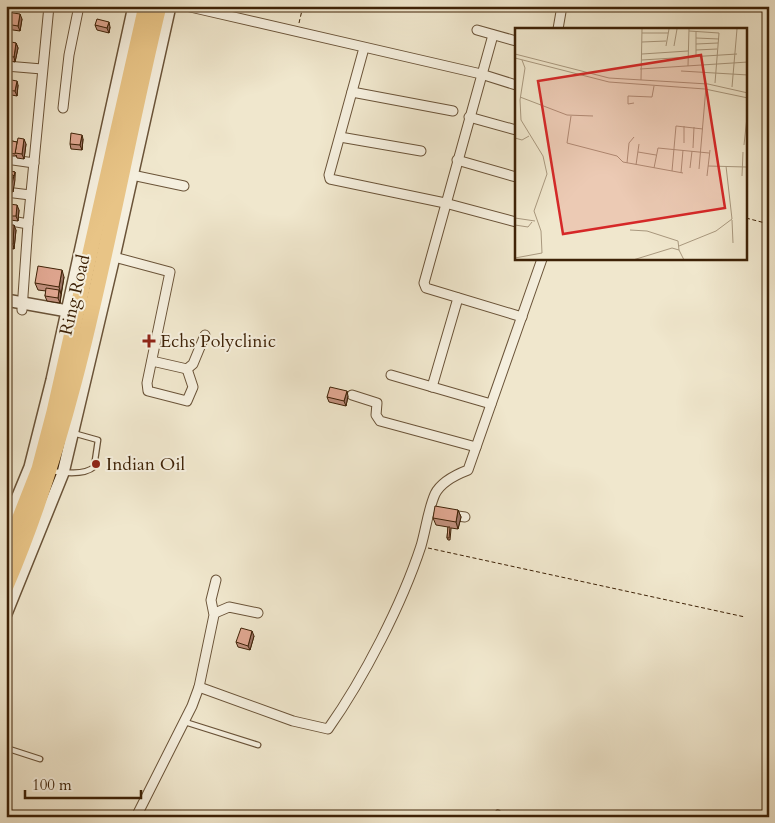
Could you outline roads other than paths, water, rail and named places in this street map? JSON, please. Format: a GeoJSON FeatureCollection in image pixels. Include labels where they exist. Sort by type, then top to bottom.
{"type":"FeatureCollection","features":[{"type":"Feature","properties":{"kind":"highway","name":"Ring Road"},"geometry":{"type":"LineString","coordinates":[[6,553],[46,470],[68,431],[109,200],[130,48],[146,6]]}},
{"type":"Feature","properties":{"kind":"highway","name":"Ring Road"},"geometry":{"type":"LineString","coordinates":[[6,586],[46,470],[72,315],[109,200],[159,6]]}},
{"type":"Feature","properties":{"kind":"street"},"geometry":{"type":"LineString","coordinates":[[23,306],[30,195],[48,6]]}},
{"type":"Feature","properties":{"kind":"street"},"geometry":{"type":"LineString","coordinates":[[63,108],[66,74],[78,6]]}},
{"type":"Feature","properties":{"kind":"street"},"geometry":{"type":"LineString","coordinates":[[130,48],[134,6]]}},
{"type":"Feature","properties":{"kind":"street"},"geometry":{"type":"LineString","coordinates":[[68,431],[114,257],[109,200],[132,175],[170,6]]}},
{"type":"Feature","properties":{"kind":"street"},"geometry":{"type":"LineString","coordinates":[[186,6],[482,74],[515,85]]}},
{"type":"Feature","properties":{"kind":"street"},"geometry":{"type":"LineString","coordinates":[[558,28],[562,6]]}},
{"type":"Feature","properties":{"kind":"street"},"geometry":{"type":"LineString","coordinates":[[477,30],[515,41]]}},
{"type":"Feature","properties":{"kind":"street"},"geometry":{"type":"LineString","coordinates":[[493,35],[424,283],[426,288],[522,317]]}},
{"type":"Feature","properties":{"kind":"street"},"geometry":{"type":"LineString","coordinates":[[364,48],[329,175],[330,179],[445,203],[515,222]]}},
{"type":"Feature","properties":{"kind":"street"},"geometry":{"type":"LineString","coordinates":[[6,66],[42,69]]}},
{"type":"Feature","properties":{"kind":"street"},"geometry":{"type":"LineString","coordinates":[[352,92],[453,111]]}},
{"type":"Feature","properties":{"kind":"street"},"geometry":{"type":"LineString","coordinates":[[470,117],[515,130]]}},
{"type":"Feature","properties":{"kind":"street"},"geometry":{"type":"LineString","coordinates":[[340,137],[421,152]]}},
{"type":"Feature","properties":{"kind":"street"},"geometry":{"type":"LineString","coordinates":[[6,159],[34,163]]}},
{"type":"Feature","properties":{"kind":"street"},"geometry":{"type":"LineString","coordinates":[[457,160],[515,177]]}},
{"type":"Feature","properties":{"kind":"street"},"geometry":{"type":"LineString","coordinates":[[132,175],[184,186]]}},
{"type":"Feature","properties":{"kind":"street"},"geometry":{"type":"LineString","coordinates":[[6,192],[30,195]]}},
{"type":"Feature","properties":{"kind":"street"},"geometry":{"type":"LineString","coordinates":[[6,220],[28,224]]}},
{"type":"Feature","properties":{"kind":"street"},"geometry":{"type":"LineString","coordinates":[[114,257],[170,272],[147,383],[148,391],[185,401],[191,395],[193,386],[187,369]]}},
{"type":"Feature","properties":{"kind":"street"},"geometry":{"type":"LineString","coordinates":[[199,687],[293,721],[328,729],[348,700],[400,598],[421,546],[435,494],[440,486],[455,475],[468,470],[542,260]]}},
{"type":"Feature","properties":{"kind":"street"},"geometry":{"type":"LineString","coordinates":[[432,387],[458,298]]}},
{"type":"Feature","properties":{"kind":"street"},"geometry":{"type":"LineString","coordinates":[[6,300],[23,306],[72,315]]}},
{"type":"Feature","properties":{"kind":"street"},"geometry":{"type":"LineString","coordinates":[[6,308],[23,306]]}},
{"type":"Feature","properties":{"kind":"street"},"geometry":{"type":"LineString","coordinates":[[187,369],[193,364],[205,335]]}},
{"type":"Feature","properties":{"kind":"street"},"geometry":{"type":"LineString","coordinates":[[152,362],[187,369]]}},
{"type":"Feature","properties":{"kind":"street"},"geometry":{"type":"LineString","coordinates":[[391,375],[491,404]]}},
{"type":"Feature","properties":{"kind":"street"},"geometry":{"type":"LineString","coordinates":[[352,395],[377,403],[376,415],[380,421],[476,447]]}},
{"type":"Feature","properties":{"kind":"street"},"geometry":{"type":"LineString","coordinates":[[6,525],[46,470]]}},
{"type":"Feature","properties":{"kind":"street"},"geometry":{"type":"LineString","coordinates":[[6,614],[46,470]]}},
{"type":"Feature","properties":{"kind":"street"},"geometry":{"type":"LineString","coordinates":[[430,511],[466,517]]}},
{"type":"Feature","properties":{"kind":"street"},"geometry":{"type":"LineString","coordinates":[[136,817],[199,687],[214,613],[210,606],[216,580]]}},
{"type":"Feature","properties":{"kind":"street"},"geometry":{"type":"LineString","coordinates":[[214,613],[229,607],[258,613]]}},
{"type":"Feature","properties":{"kind":"lane"},"geometry":{"type":"LineString","coordinates":[[46,470],[89,470],[94,466],[98,440],[68,431]]}},
{"type":"Feature","properties":{"kind":"lane"},"geometry":{"type":"LineString","coordinates":[[183,722],[258,745]]}},
{"type":"Feature","properties":{"kind":"lane"},"geometry":{"type":"LineString","coordinates":[[6,748],[40,758]]}},
{"type":"Feature","properties":{"kind":"place","name":"Echs Polyclinic"},"geometry":{"type":"Point","coordinates":[149,341]}},
{"type":"Feature","properties":{"kind":"place","name":"Indian Oil"},"geometry":{"type":"Point","coordinates":[96,464]}}]}
